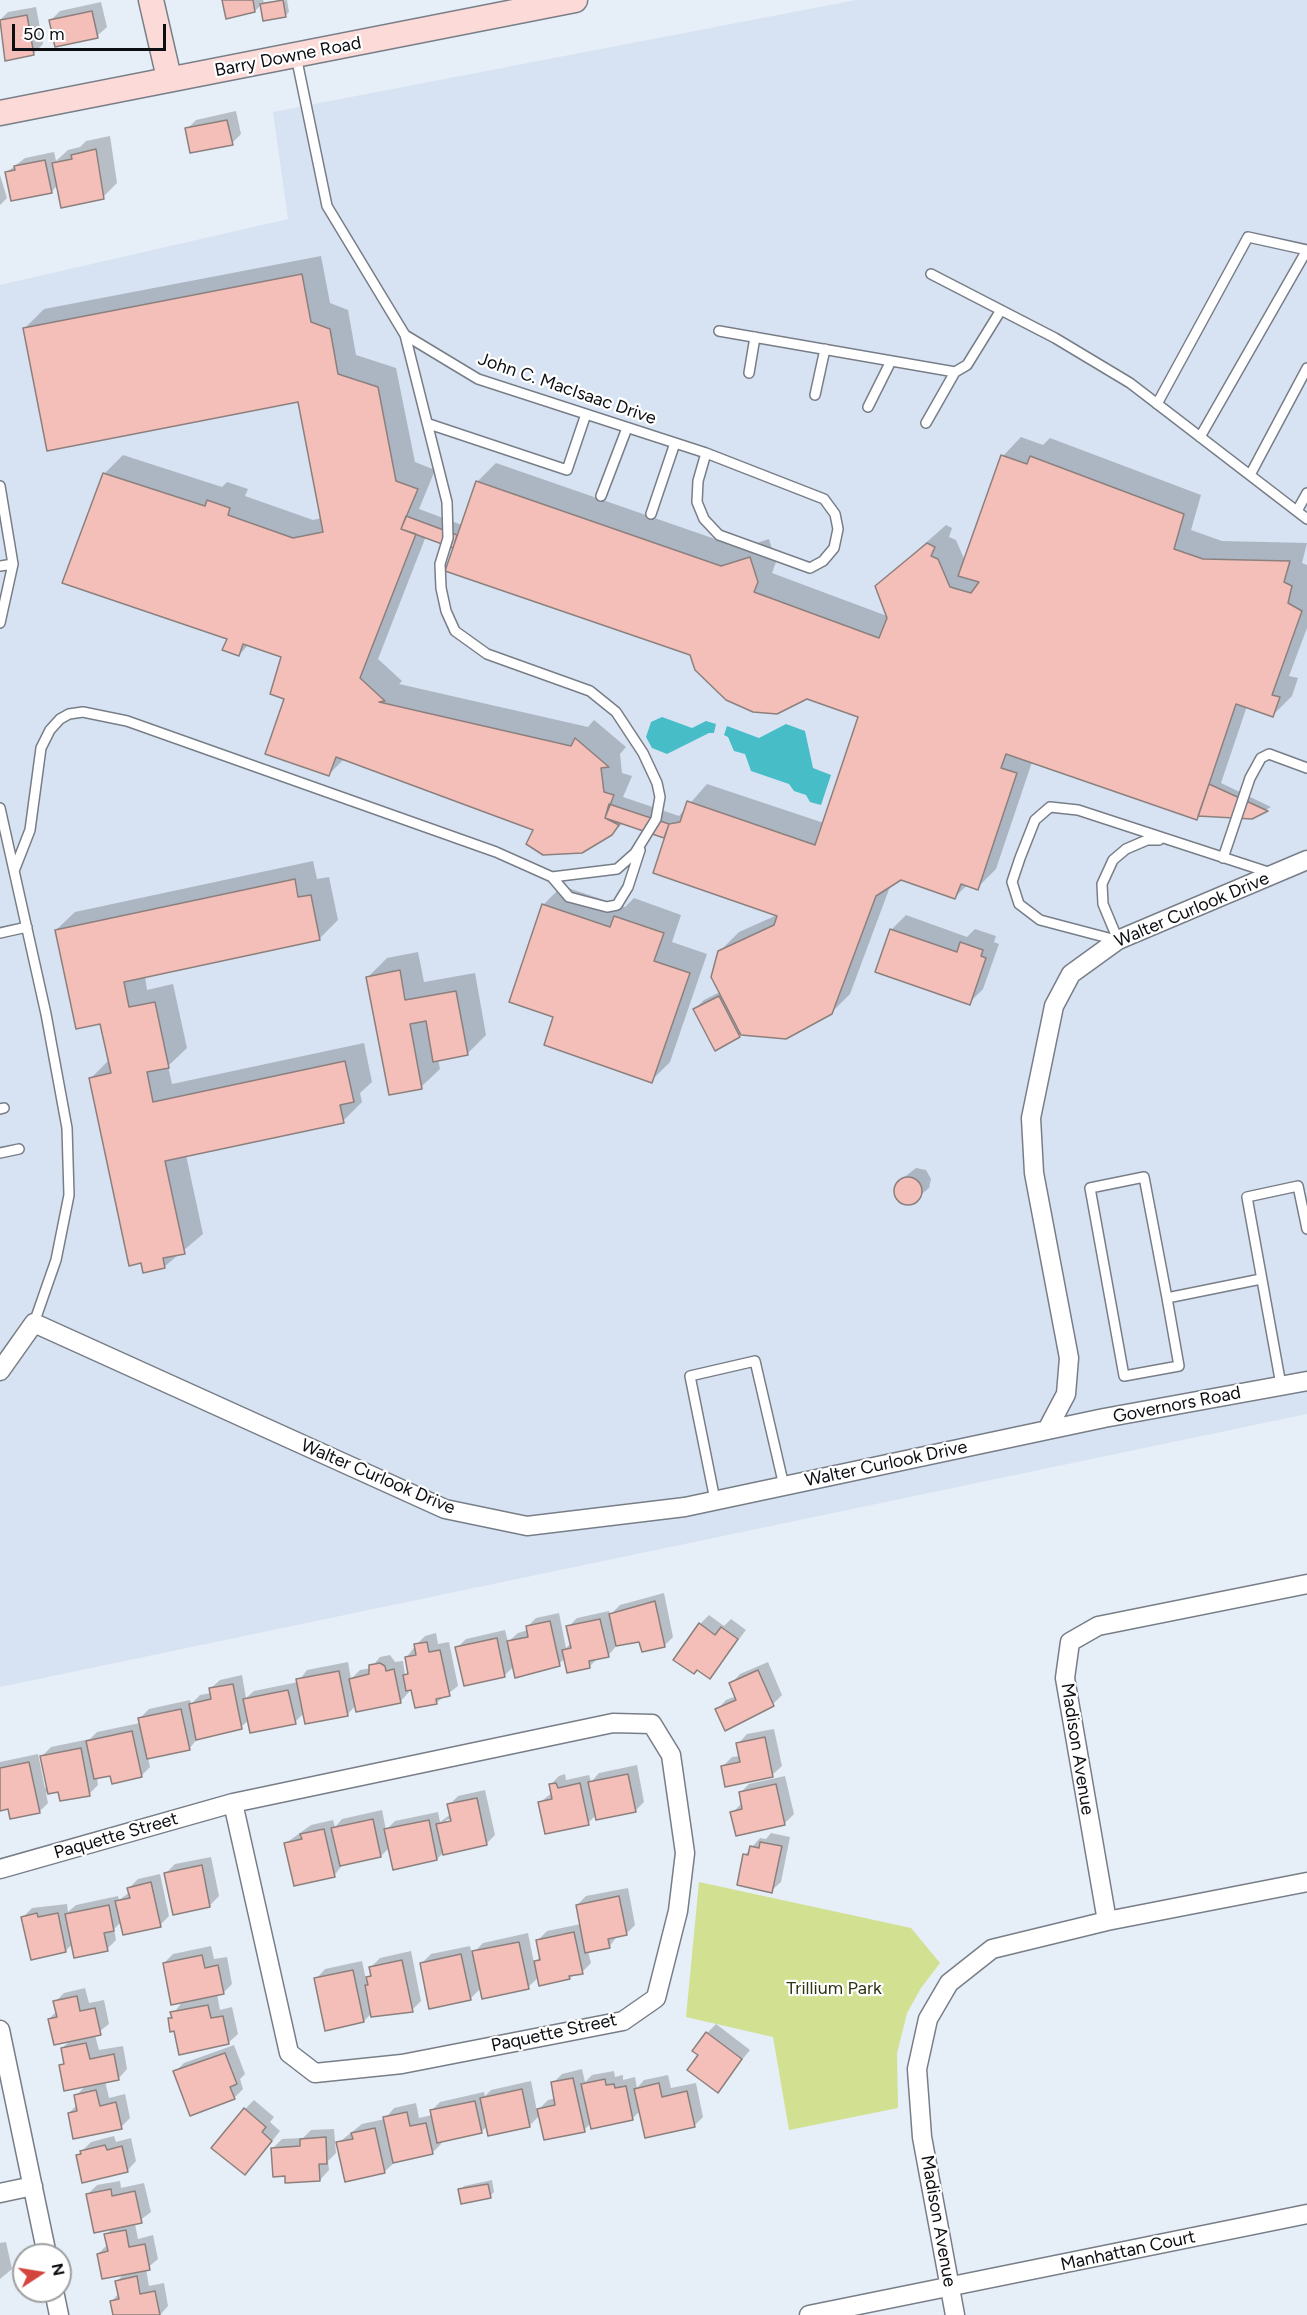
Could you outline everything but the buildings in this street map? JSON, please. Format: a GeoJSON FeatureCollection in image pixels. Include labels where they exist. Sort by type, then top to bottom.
{"type":"FeatureCollection","features":[{"type":"Feature","properties":{"kind":"main road"},"geometry":{"type":"LineString","coordinates":[[151,0],[169,78]]}},
{"type":"Feature","properties":{"kind":"main road","name":"Barry Downe Road"},"geometry":{"type":"LineString","coordinates":[[0,114],[169,78],[296,56],[575,0]]}},
{"type":"Feature","properties":{"kind":"street","name":"Walter Curlook Drive"},"geometry":{"type":"LineString","coordinates":[[34,1323],[445,1509],[528,1527],[685,1507],[1047,1430],[1066,1394],[1069,1358],[1034,1173],[1031,1118],[1054,1006],[1071,974],[1118,940],[1307,860]]}},
{"type":"Feature","properties":{"kind":"street"},"geometry":{"type":"LineString","coordinates":[[0,1371],[34,1323]]}},
{"type":"Feature","properties":{"kind":"street","name":"Governors Road"},"geometry":{"type":"LineString","coordinates":[[1047,1430],[1307,1381]]}},
{"type":"Feature","properties":{"kind":"street","name":"Madison Avenue"},"geometry":{"type":"LineString","coordinates":[[1107,1921],[1065,1678],[1070,1642],[1098,1626],[1307,1584]]}},
{"type":"Feature","properties":{"kind":"street","name":"Paquette Street"},"geometry":{"type":"LineString","coordinates":[[0,1869],[233,1803],[613,1723],[652,1724],[671,1755],[685,1853],[678,1911],[656,1998],[623,2020],[402,2064],[315,2073],[289,2054],[233,1803]]}},
{"type":"Feature","properties":{"kind":"street","name":"Madison Avenue"},"geometry":{"type":"LineString","coordinates":[[955,2315],[920,2114],[917,2069],[928,2019],[949,1983],[992,1949],[1107,1921],[1307,1882]]}},
{"type":"Feature","properties":{"kind":"street"},"geometry":{"type":"LineString","coordinates":[[0,2030],[45,2243]]}},
{"type":"Feature","properties":{"kind":"street"},"geometry":{"type":"LineString","coordinates":[[0,2193],[33,2186]]}},
{"type":"Feature","properties":{"kind":"street","name":"Manhattan Court"},"geometry":{"type":"LineString","coordinates":[[809,2315],[1307,2214]]}},
{"type":"Feature","properties":{"kind":"lane","name":"John C. MacIsaac Drive"},"geometry":{"type":"LineString","coordinates":[[296,56],[327,206],[405,335],[478,379],[706,453],[824,499],[835,514],[838,529],[834,548],[823,561],[810,568],[719,535],[704,519],[697,502],[698,481],[706,453]]}},
{"type":"Feature","properties":{"kind":"lane"},"geometry":{"type":"LineString","coordinates":[[1157,404],[1248,237],[1307,250],[1200,437]]}},
{"type":"Feature","properties":{"kind":"lane"},"geometry":{"type":"LineString","coordinates":[[931,274],[1065,344],[1130,383],[1307,519]]}},
{"type":"Feature","properties":{"kind":"lane"},"geometry":{"type":"LineString","coordinates":[[926,423],[955,372],[967,365],[1001,310]]}},
{"type":"Feature","properties":{"kind":"lane"},"geometry":{"type":"LineString","coordinates":[[719,331],[955,372]]}},
{"type":"Feature","properties":{"kind":"lane"},"geometry":{"type":"LineString","coordinates":[[405,335],[447,502],[448,538],[440,564],[441,588],[446,611],[455,631],[487,654],[591,691],[616,712],[643,753],[657,783],[660,797],[656,819],[635,853],[617,868],[552,877]]}},
{"type":"Feature","properties":{"kind":"lane"},"geometry":{"type":"LineString","coordinates":[[749,373],[755,337]]}},
{"type":"Feature","properties":{"kind":"lane"},"geometry":{"type":"LineString","coordinates":[[815,395],[825,350]]}},
{"type":"Feature","properties":{"kind":"lane"},"geometry":{"type":"LineString","coordinates":[[868,407],[891,361]]}},
{"type":"Feature","properties":{"kind":"lane"},"geometry":{"type":"LineString","coordinates":[[1250,475],[1307,368]]}},
{"type":"Feature","properties":{"kind":"lane"},"geometry":{"type":"LineString","coordinates":[[429,424],[567,470],[586,414]]}},
{"type":"Feature","properties":{"kind":"lane"},"geometry":{"type":"LineString","coordinates":[[602,496],[627,428]]}},
{"type":"Feature","properties":{"kind":"lane"},"geometry":{"type":"LineString","coordinates":[[651,514],[675,443]]}},
{"type":"Feature","properties":{"kind":"lane"},"geometry":{"type":"LineString","coordinates":[[0,486],[2,509],[13,564],[0,623]]}},
{"type":"Feature","properties":{"kind":"lane"},"geometry":{"type":"LineString","coordinates":[[1297,511],[1307,493]]}},
{"type":"Feature","properties":{"kind":"lane"},"geometry":{"type":"LineString","coordinates":[[0,566],[13,564]]}},
{"type":"Feature","properties":{"kind":"lane"},"geometry":{"type":"LineString","coordinates":[[14,871],[30,830],[42,748],[50,730],[60,719],[69,714],[83,712],[127,721],[496,852],[552,877],[568,897],[606,907],[617,905],[628,887],[642,842]]}},
{"type":"Feature","properties":{"kind":"lane"},"geometry":{"type":"LineString","coordinates":[[1223,858],[1250,778],[1261,758],[1269,754],[1307,768]]}},
{"type":"Feature","properties":{"kind":"lane"},"geometry":{"type":"LineString","coordinates":[[1118,940],[1040,920],[1019,904],[1012,882],[1035,820],[1050,807],[1078,810],[1275,875]]}},
{"type":"Feature","properties":{"kind":"lane"},"geometry":{"type":"LineString","coordinates":[[0,808],[46,1014],[67,1128],[69,1195],[56,1260],[34,1323]]}},
{"type":"Feature","properties":{"kind":"lane"},"geometry":{"type":"LineString","coordinates":[[1118,940],[1103,903],[1102,884],[1113,860],[1126,849],[1147,840],[1173,841]]}},
{"type":"Feature","properties":{"kind":"lane"},"geometry":{"type":"LineString","coordinates":[[0,933],[27,927]]}},
{"type":"Feature","properties":{"kind":"lane"},"geometry":{"type":"LineString","coordinates":[[0,1154],[19,1149]]}},
{"type":"Feature","properties":{"kind":"lane"},"geometry":{"type":"LineString","coordinates":[[1144,1177],[1167,1298],[1179,1366],[1124,1376],[1090,1188],[1144,1177]]}},
{"type":"Feature","properties":{"kind":"lane"},"geometry":{"type":"LineString","coordinates":[[1281,1385],[1247,1197],[1298,1186],[1307,1229]]}},
{"type":"Feature","properties":{"kind":"lane"},"geometry":{"type":"LineString","coordinates":[[1167,1298],[1261,1279]]}},
{"type":"Feature","properties":{"kind":"lane"},"geometry":{"type":"LineString","coordinates":[[715,1500],[690,1376],[755,1361],[784,1486]]}},
{"type":"Feature","properties":{"kind":"shaded area"},"geometry":{"type":"Polygon","coordinates":[[[856,0],[1307,0],[1307,1414],[0,1687],[0,285],[288,219],[273,112],[856,0]]]}},
{"type":"Feature","properties":{"kind":"green space","name":"Trillium Park"},"geometry":{"type":"Polygon","coordinates":[[[699,1882],[911,1928],[940,1963],[921,1988],[907,2013],[897,2053],[898,2108],[789,2130],[773,2037],[686,2017],[699,1882]]]}},
{"type":"Feature","properties":{"kind":"water"},"geometry":{"type":"Polygon","coordinates":[[[662,717],[692,728],[706,721],[716,724],[714,733],[709,733],[667,754],[652,748],[646,737],[651,722],[662,717]]]}},
{"type":"Feature","properties":{"kind":"water"},"geometry":{"type":"Polygon","coordinates":[[[786,724],[805,731],[813,768],[831,775],[821,805],[810,802],[806,795],[794,791],[789,784],[751,771],[745,754],[734,751],[728,737],[724,735],[727,726],[759,738],[786,724]]]}}]}
